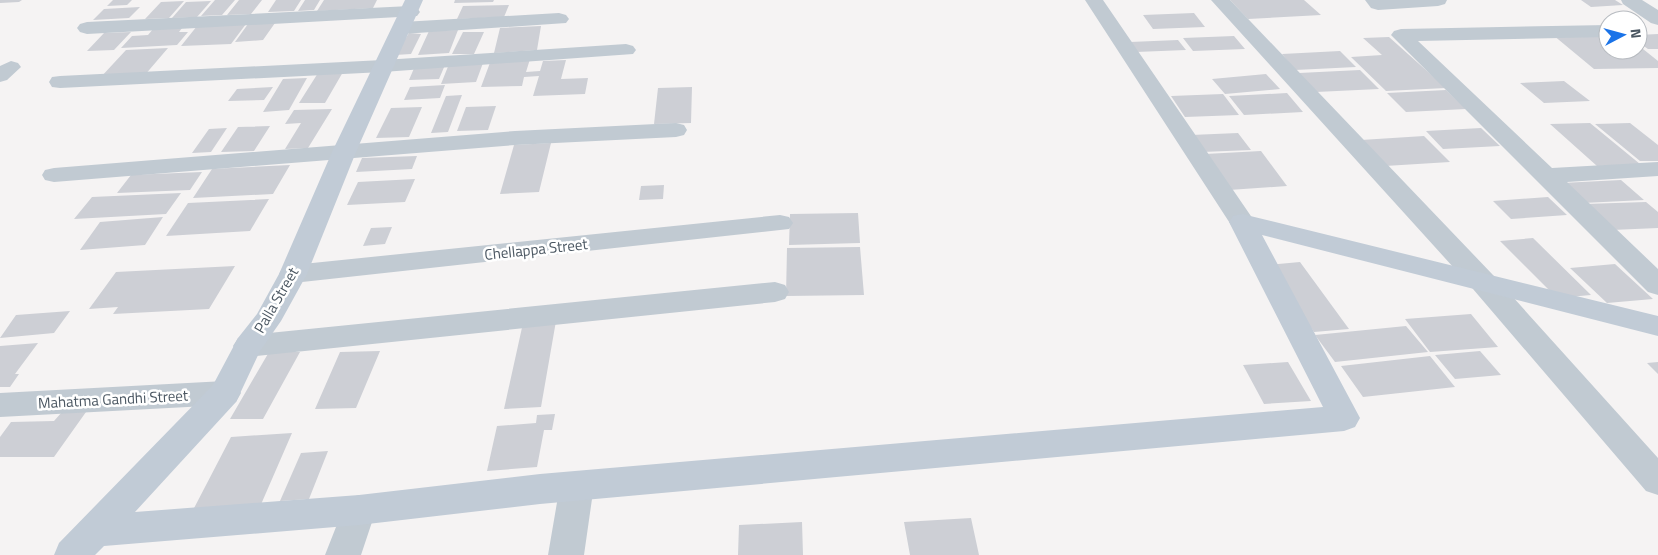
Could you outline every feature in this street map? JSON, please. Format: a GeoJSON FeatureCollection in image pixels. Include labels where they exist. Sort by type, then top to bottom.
{"type":"FeatureCollection","features":[{"type":"Feature","properties":{"kind":"street"},"geometry":{"type":"LineString","coordinates":[[96,531],[359,510],[577,485],[1344,418],[1242,222],[1094,0]]}},
{"type":"Feature","properties":{"kind":"street"},"geometry":{"type":"LineString","coordinates":[[1220,0],[1483,282],[1658,481]]}},
{"type":"Feature","properties":{"kind":"street"},"geometry":{"type":"LineString","coordinates":[[1376,2],[1438,0]]}},
{"type":"Feature","properties":{"kind":"street"},"geometry":{"type":"LineString","coordinates":[[1630,0],[1658,19]]}},
{"type":"Feature","properties":{"kind":"street"},"geometry":{"type":"LineString","coordinates":[[87,28],[409,13],[559,19]]}},
{"type":"Feature","properties":{"kind":"street","name":"Palla Street"},"geometry":{"type":"LineString","coordinates":[[72,555],[226,393],[248,346],[267,321],[293,274],[344,152],[409,13]]}},
{"type":"Feature","properties":{"kind":"street"},"geometry":{"type":"LineString","coordinates":[[1598,31],[1401,35],[1658,285]]}},
{"type":"Feature","properties":{"kind":"street"},"geometry":{"type":"LineString","coordinates":[[60,82],[383,66],[626,50]]}},
{"type":"Feature","properties":{"kind":"street"},"geometry":{"type":"LineString","coordinates":[[54,175],[515,138],[676,130]]}},
{"type":"Feature","properties":{"kind":"street"},"geometry":{"type":"LineString","coordinates":[[1546,176],[1658,169]]}},
{"type":"Feature","properties":{"kind":"street"},"geometry":{"type":"LineString","coordinates":[[1242,222],[1658,326]]}},
{"type":"Feature","properties":{"kind":"street","name":"Chellappa Street"},"geometry":{"type":"LineString","coordinates":[[293,274],[780,223]]}},
{"type":"Feature","properties":{"kind":"street"},"geometry":{"type":"LineString","coordinates":[[248,346],[775,292]]}},
{"type":"Feature","properties":{"kind":"street","name":"Mahatma Gandhi Street"},"geometry":{"type":"LineString","coordinates":[[0,405],[226,393]]}},
{"type":"Feature","properties":{"kind":"street"},"geometry":{"type":"LineString","coordinates":[[566,555],[577,485]]}},
{"type":"Feature","properties":{"kind":"street"},"geometry":{"type":"LineString","coordinates":[[343,555],[359,510]]}},
{"type":"Feature","properties":{"kind":"building"},"geometry":{"type":"Polygon","coordinates":[[[0,0],[22,0],[19,2],[0,3],[0,0]]]}},
{"type":"Feature","properties":{"kind":"building"},"geometry":{"type":"Polygon","coordinates":[[[113,0],[132,0],[127,5],[107,6],[113,0]]]}},
{"type":"Feature","properties":{"kind":"building"},"geometry":{"type":"Polygon","coordinates":[[[215,0],[235,0],[222,15],[201,16],[215,0]]]}},
{"type":"Feature","properties":{"kind":"building"},"geometry":{"type":"Polygon","coordinates":[[[239,0],[262,0],[251,14],[227,15],[239,0]]]}},
{"type":"Feature","properties":{"kind":"building"},"geometry":{"type":"Polygon","coordinates":[[[276,0],[301,0],[294,11],[268,12],[276,0]]]}},
{"type":"Feature","properties":{"kind":"building"},"geometry":{"type":"Polygon","coordinates":[[[305,0],[320,0],[314,10],[298,11],[305,0]]]}},
{"type":"Feature","properties":{"kind":"building"},"geometry":{"type":"Polygon","coordinates":[[[324,0],[377,0],[373,8],[317,11],[324,0]]]}},
{"type":"Feature","properties":{"kind":"building"},"geometry":{"type":"Polygon","coordinates":[[[455,0],[494,0],[493,2],[454,3],[455,0]]]}},
{"type":"Feature","properties":{"kind":"building"},"geometry":{"type":"Polygon","coordinates":[[[1230,0],[1304,0],[1321,15],[1248,19],[1230,0]]]}},
{"type":"Feature","properties":{"kind":"building"},"geometry":{"type":"Polygon","coordinates":[[[1581,0],[1615,0],[1623,5],[1591,7],[1581,0]]]}},
{"type":"Feature","properties":{"kind":"building"},"geometry":{"type":"Polygon","coordinates":[[[184,1],[169,18],[145,19],[161,2],[184,1]]]}},
{"type":"Feature","properties":{"kind":"building"},"geometry":{"type":"Polygon","coordinates":[[[211,1],[197,17],[172,18],[186,2],[211,1]]]}},
{"type":"Feature","properties":{"kind":"building"},"geometry":{"type":"Polygon","coordinates":[[[509,5],[504,17],[457,19],[463,6],[509,5]]]}},
{"type":"Feature","properties":{"kind":"building"},"geometry":{"type":"Polygon","coordinates":[[[140,7],[129,18],[93,20],[104,9],[140,7]]]}},
{"type":"Feature","properties":{"kind":"building"},"geometry":{"type":"Polygon","coordinates":[[[1194,13],[1205,27],[1153,29],[1143,15],[1194,13]]]}},
{"type":"Feature","properties":{"kind":"building"},"geometry":{"type":"Polygon","coordinates":[[[275,23],[263,40],[235,42],[248,24],[275,23]]]}},
{"type":"Feature","properties":{"kind":"building"},"geometry":{"type":"Polygon","coordinates":[[[246,24],[231,44],[181,46],[197,26],[246,24]]]}},
{"type":"Feature","properties":{"kind":"building"},"geometry":{"type":"Polygon","coordinates":[[[541,26],[537,50],[494,53],[500,28],[541,26]]]}},
{"type":"Feature","properties":{"kind":"building"},"geometry":{"type":"Polygon","coordinates":[[[182,28],[179,32],[188,32],[177,45],[121,48],[132,36],[148,35],[153,29],[182,28]]]}},
{"type":"Feature","properties":{"kind":"building"},"geometry":{"type":"Polygon","coordinates":[[[458,30],[449,53],[418,55],[429,31],[458,30]]]}},
{"type":"Feature","properties":{"kind":"building"},"geometry":{"type":"Polygon","coordinates":[[[131,32],[114,50],[87,51],[104,33],[131,32]]]}},
{"type":"Feature","properties":{"kind":"building"},"geometry":{"type":"Polygon","coordinates":[[[463,32],[484,32],[474,54],[452,54],[463,32]]]}},
{"type":"Feature","properties":{"kind":"building"},"geometry":{"type":"Polygon","coordinates":[[[409,33],[421,34],[411,54],[395,55],[409,33]]]}},
{"type":"Feature","properties":{"kind":"building"},"geometry":{"type":"Polygon","coordinates":[[[1598,34],[1598,60],[1648,60],[1648,53],[1658,61],[1658,68],[1594,69],[1553,35],[1598,34]]]}},
{"type":"Feature","properties":{"kind":"building"},"geometry":{"type":"Polygon","coordinates":[[[1648,34],[1658,34],[1658,49],[1648,49],[1648,34]]]}},
{"type":"Feature","properties":{"kind":"building"},"geometry":{"type":"Polygon","coordinates":[[[1234,36],[1245,49],[1193,51],[1183,38],[1234,36]]]}},
{"type":"Feature","properties":{"kind":"building"},"geometry":{"type":"Polygon","coordinates":[[[1389,37],[1446,88],[1386,91],[1351,57],[1382,55],[1363,38],[1389,37]]]}},
{"type":"Feature","properties":{"kind":"building"},"geometry":{"type":"Polygon","coordinates":[[[1178,40],[1186,50],[1136,52],[1130,42],[1178,40]]]}},
{"type":"Feature","properties":{"kind":"building"},"geometry":{"type":"Polygon","coordinates":[[[168,48],[144,76],[100,78],[126,50],[168,48]]]}},
{"type":"Feature","properties":{"kind":"building"},"geometry":{"type":"Polygon","coordinates":[[[1340,51],[1356,67],[1295,70],[1282,54],[1340,51]]]}},
{"type":"Feature","properties":{"kind":"building"},"geometry":{"type":"Polygon","coordinates":[[[530,59],[526,72],[540,71],[543,61],[566,60],[561,79],[588,78],[585,94],[533,96],[539,76],[524,77],[522,86],[481,87],[491,60],[530,59]]]}},
{"type":"Feature","properties":{"kind":"building"},"geometry":{"type":"Polygon","coordinates":[[[483,63],[476,82],[441,84],[449,64],[483,63]]]}},
{"type":"Feature","properties":{"kind":"building"},"geometry":{"type":"Polygon","coordinates":[[[445,65],[439,79],[409,80],[415,66],[445,65]]]}},
{"type":"Feature","properties":{"kind":"building"},"geometry":{"type":"Polygon","coordinates":[[[1360,70],[1379,89],[1316,92],[1299,73],[1360,70]]]}},
{"type":"Feature","properties":{"kind":"building"},"geometry":{"type":"Polygon","coordinates":[[[343,72],[325,103],[299,103],[318,73],[343,72]]]}},
{"type":"Feature","properties":{"kind":"building"},"geometry":{"type":"Polygon","coordinates":[[[1266,74],[1280,89],[1225,94],[1212,79],[1266,74]]]}},
{"type":"Feature","properties":{"kind":"building"},"geometry":{"type":"Polygon","coordinates":[[[307,78],[289,110],[263,112],[283,79],[307,78]]]}},
{"type":"Feature","properties":{"kind":"building"},"geometry":{"type":"Polygon","coordinates":[[[1564,81],[1590,101],[1544,103],[1520,83],[1564,81]]]}},
{"type":"Feature","properties":{"kind":"building"},"geometry":{"type":"Polygon","coordinates":[[[445,85],[440,98],[404,100],[410,87],[445,85]]]}},
{"type":"Feature","properties":{"kind":"building"},"geometry":{"type":"Polygon","coordinates":[[[273,87],[264,100],[228,101],[237,89],[273,87]]]}},
{"type":"Feature","properties":{"kind":"building"},"geometry":{"type":"Polygon","coordinates":[[[692,87],[691,123],[654,124],[658,88],[692,87]]]}},
{"type":"Feature","properties":{"kind":"building"},"geometry":{"type":"Polygon","coordinates":[[[1446,90],[1466,109],[1406,112],[1387,93],[1446,90]]]}},
{"type":"Feature","properties":{"kind":"building"},"geometry":{"type":"Polygon","coordinates":[[[1287,93],[1303,112],[1244,115],[1229,96],[1287,93]]]}},
{"type":"Feature","properties":{"kind":"building"},"geometry":{"type":"Polygon","coordinates":[[[1223,94],[1239,115],[1185,117],[1171,96],[1223,94]]]}},
{"type":"Feature","properties":{"kind":"building"},"geometry":{"type":"Polygon","coordinates":[[[462,95],[448,132],[431,133],[446,96],[462,95]]]}},
{"type":"Feature","properties":{"kind":"building"},"geometry":{"type":"Polygon","coordinates":[[[496,106],[488,130],[457,131],[466,107],[496,106]]]}},
{"type":"Feature","properties":{"kind":"building"},"geometry":{"type":"Polygon","coordinates":[[[422,107],[409,137],[376,138],[391,108],[422,107]]]}},
{"type":"Feature","properties":{"kind":"building"},"geometry":{"type":"Polygon","coordinates":[[[332,109],[308,148],[285,149],[301,123],[285,124],[294,110],[332,109]]]}},
{"type":"Feature","properties":{"kind":"building"},"geometry":{"type":"Polygon","coordinates":[[[1590,123],[1640,164],[1597,166],[1550,124],[1590,123]]]}},
{"type":"Feature","properties":{"kind":"building"},"geometry":{"type":"Polygon","coordinates":[[[1630,123],[1658,145],[1658,161],[1640,161],[1595,124],[1630,123]]]}},
{"type":"Feature","properties":{"kind":"building"},"geometry":{"type":"Polygon","coordinates":[[[270,126],[254,151],[221,152],[238,127],[270,126]]]}},
{"type":"Feature","properties":{"kind":"building"},"geometry":{"type":"Polygon","coordinates":[[[227,128],[211,152],[192,153],[209,129],[227,128]]]}},
{"type":"Feature","properties":{"kind":"building"},"geometry":{"type":"Polygon","coordinates":[[[1481,128],[1500,146],[1443,149],[1426,131],[1481,128]]]}},
{"type":"Feature","properties":{"kind":"building"},"geometry":{"type":"Polygon","coordinates":[[[1238,133],[1251,150],[1202,152],[1191,135],[1238,133]]]}},
{"type":"Feature","properties":{"kind":"building"},"geometry":{"type":"Polygon","coordinates":[[[1424,136],[1450,162],[1385,166],[1361,140],[1424,136]]]}},
{"type":"Feature","properties":{"kind":"building"},"geometry":{"type":"Polygon","coordinates":[[[551,143],[539,192],[500,194],[514,145],[551,143]]]}},
{"type":"Feature","properties":{"kind":"building"},"geometry":{"type":"Polygon","coordinates":[[[1261,151],[1287,186],[1229,190],[1205,154],[1261,151]]]}},
{"type":"Feature","properties":{"kind":"building"},"geometry":{"type":"Polygon","coordinates":[[[417,156],[412,169],[356,172],[362,158],[417,156]]]}},
{"type":"Feature","properties":{"kind":"building"},"geometry":{"type":"Polygon","coordinates":[[[290,165],[273,194],[193,198],[212,169],[290,165]]]}},
{"type":"Feature","properties":{"kind":"building"},"geometry":{"type":"Polygon","coordinates":[[[202,172],[190,190],[117,193],[131,175],[202,172]]]}},
{"type":"Feature","properties":{"kind":"building"},"geometry":{"type":"Polygon","coordinates":[[[415,179],[405,202],[347,205],[358,182],[415,179]]]}},
{"type":"Feature","properties":{"kind":"building"},"geometry":{"type":"Polygon","coordinates":[[[1621,180],[1644,200],[1583,203],[1562,183],[1621,180]]]}},
{"type":"Feature","properties":{"kind":"building"},"geometry":{"type":"Polygon","coordinates":[[[664,185],[663,199],[639,200],[641,186],[664,185]]]}},
{"type":"Feature","properties":{"kind":"building"},"geometry":{"type":"Polygon","coordinates":[[[181,193],[166,214],[74,219],[92,197],[181,193]]]}},
{"type":"Feature","properties":{"kind":"building"},"geometry":{"type":"Polygon","coordinates":[[[1548,197],[1567,215],[1511,219],[1493,201],[1548,197]]]}},
{"type":"Feature","properties":{"kind":"building"},"geometry":{"type":"Polygon","coordinates":[[[269,199],[250,231],[166,236],[188,203],[269,199]]]}},
{"type":"Feature","properties":{"kind":"building"},"geometry":{"type":"Polygon","coordinates":[[[1646,202],[1658,212],[1658,228],[1612,230],[1585,204],[1646,202]]]}},
{"type":"Feature","properties":{"kind":"building"},"geometry":{"type":"Polygon","coordinates":[[[858,213],[860,243],[789,245],[790,214],[858,213]]]}},
{"type":"Feature","properties":{"kind":"building"},"geometry":{"type":"Polygon","coordinates":[[[163,217],[145,245],[80,250],[100,222],[163,217]]]}},
{"type":"Feature","properties":{"kind":"building"},"geometry":{"type":"Polygon","coordinates":[[[392,227],[385,244],[363,246],[371,228],[392,227]]]}},
{"type":"Feature","properties":{"kind":"building"},"geometry":{"type":"Polygon","coordinates":[[[1533,238],[1591,295],[1557,298],[1500,241],[1533,238]]]}},
{"type":"Feature","properties":{"kind":"building"},"geometry":{"type":"Polygon","coordinates":[[[860,247],[864,295],[786,296],[787,248],[860,247]]]}},
{"type":"Feature","properties":{"kind":"building"},"geometry":{"type":"Polygon","coordinates":[[[1300,262],[1349,329],[1314,332],[1268,265],[1300,262]]]}},
{"type":"Feature","properties":{"kind":"building"},"geometry":{"type":"Polygon","coordinates":[[[1615,264],[1653,299],[1607,303],[1570,268],[1615,264]]]}},
{"type":"Feature","properties":{"kind":"building"},"geometry":{"type":"Polygon","coordinates":[[[235,266],[209,309],[113,314],[118,307],[89,309],[116,272],[235,266]]]}},
{"type":"Feature","properties":{"kind":"building"},"geometry":{"type":"Polygon","coordinates":[[[70,311],[54,333],[0,338],[16,315],[70,311]]]}},
{"type":"Feature","properties":{"kind":"building"},"geometry":{"type":"Polygon","coordinates":[[[1471,314],[1498,347],[1430,352],[1405,319],[1471,314]]]}},
{"type":"Feature","properties":{"kind":"building"},"geometry":{"type":"Polygon","coordinates":[[[556,321],[541,407],[504,409],[523,323],[556,321]]]}},
{"type":"Feature","properties":{"kind":"building"},"geometry":{"type":"Polygon","coordinates":[[[1406,326],[1428,352],[1335,362],[1315,335],[1406,326]]]}},
{"type":"Feature","properties":{"kind":"building"},"geometry":{"type":"Polygon","coordinates":[[[38,343],[15,374],[19,374],[10,387],[0,387],[0,346],[38,343]]]}},
{"type":"Feature","properties":{"kind":"building"},"geometry":{"type":"Polygon","coordinates":[[[380,351],[356,408],[315,409],[340,352],[380,351]]]}},
{"type":"Feature","properties":{"kind":"building"},"geometry":{"type":"Polygon","coordinates":[[[1480,351],[1501,375],[1455,379],[1435,355],[1480,351]]]}},
{"type":"Feature","properties":{"kind":"building"},"geometry":{"type":"Polygon","coordinates":[[[269,352],[300,352],[263,419],[230,419],[269,352]]]}},
{"type":"Feature","properties":{"kind":"building"},"geometry":{"type":"Polygon","coordinates":[[[1430,356],[1455,387],[1363,397],[1341,366],[1430,356]]]}},
{"type":"Feature","properties":{"kind":"building"},"geometry":{"type":"Polygon","coordinates":[[[1288,362],[1311,401],[1264,404],[1243,365],[1288,362]]]}},
{"type":"Feature","properties":{"kind":"building"},"geometry":{"type":"Polygon","coordinates":[[[1658,362],[1658,374],[1647,363],[1658,362]]]}},
{"type":"Feature","properties":{"kind":"building"},"geometry":{"type":"Polygon","coordinates":[[[62,412],[86,412],[54,457],[0,457],[0,437],[11,422],[54,421],[62,412]]]}},
{"type":"Feature","properties":{"kind":"building"},"geometry":{"type":"Polygon","coordinates":[[[555,414],[552,430],[544,430],[537,467],[487,471],[497,426],[536,423],[537,415],[555,414]]]}},
{"type":"Feature","properties":{"kind":"building"},"geometry":{"type":"Polygon","coordinates":[[[292,433],[259,509],[192,512],[231,437],[292,433]]]}},
{"type":"Feature","properties":{"kind":"building"},"geometry":{"type":"Polygon","coordinates":[[[328,451],[309,499],[280,501],[301,453],[328,451]]]}},
{"type":"Feature","properties":{"kind":"building"},"geometry":{"type":"Polygon","coordinates":[[[971,518],[979,555],[910,555],[904,522],[971,518]]]}},
{"type":"Feature","properties":{"kind":"building"},"geometry":{"type":"Polygon","coordinates":[[[802,522],[803,555],[738,555],[739,525],[802,522]]]}}]}
